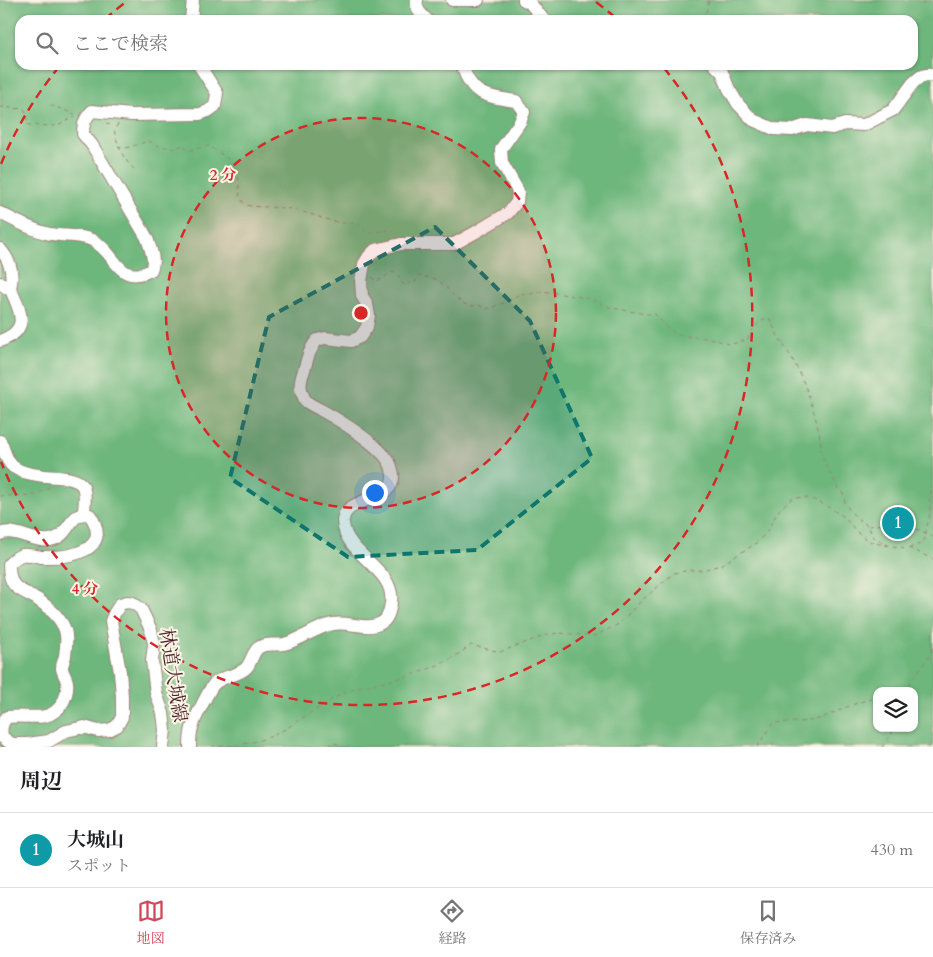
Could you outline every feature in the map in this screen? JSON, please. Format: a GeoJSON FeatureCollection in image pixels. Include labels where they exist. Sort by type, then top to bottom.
{"type":"FeatureCollection","features":[{"type":"Feature","properties":{"kind":"street"},"geometry":{"type":"LineString","coordinates":[[191,15],[192,0]]}},
{"type":"Feature","properties":{"kind":"street"},"geometry":{"type":"LineString","coordinates":[[416,0],[418,11],[422,15]]}},
{"type":"Feature","properties":{"kind":"street"},"geometry":{"type":"LineString","coordinates":[[452,0],[478,0]]}},
{"type":"Feature","properties":{"kind":"street"},"geometry":{"type":"LineString","coordinates":[[524,0],[530,3],[540,15]]}},
{"type":"Feature","properties":{"kind":"street"},"geometry":{"type":"LineString","coordinates":[[0,213],[46,233],[92,240],[106,251],[127,274],[135,276],[151,270],[153,266],[152,253],[146,238],[92,145],[83,134],[83,125],[86,117],[92,111],[131,115],[200,114],[208,111],[215,106],[217,93],[202,70]]}},
{"type":"Feature","properties":{"kind":"street"},"geometry":{"type":"LineString","coordinates":[[381,247],[401,244],[454,244],[508,213],[517,202],[518,191],[502,163],[501,148],[520,122],[524,112],[516,101],[476,92],[464,70]]}},
{"type":"Feature","properties":{"kind":"street"},"geometry":{"type":"LineString","coordinates":[[720,70],[738,104],[753,120],[774,129],[792,130],[807,125],[832,128],[845,124],[864,125],[893,110],[913,83],[920,77],[933,75]]}},
{"type":"Feature","properties":{"kind":"street","name":"林道大城線"},"geometry":{"type":"LineString","coordinates":[[190,747],[193,725],[214,684],[224,678],[238,674],[246,668],[258,648],[265,645],[283,645],[331,624],[341,623],[369,626],[382,623],[388,616],[392,602],[391,590],[385,578],[349,541],[344,530],[343,519],[346,511],[352,506],[385,492],[391,484],[391,465],[384,454],[349,427],[306,401],[300,388],[310,349],[317,340],[325,338],[351,341],[360,337],[367,327],[368,304],[362,296],[361,281],[364,264],[375,250],[381,247]]}},
{"type":"Feature","properties":{"kind":"street"},"geometry":{"type":"LineString","coordinates":[[0,249],[6,256],[12,279],[5,285],[22,313],[21,324],[15,332],[0,341]]}},
{"type":"Feature","properties":{"kind":"street"},"geometry":{"type":"LineString","coordinates":[[0,441],[6,459],[15,468],[39,476],[62,476],[84,487],[84,514],[75,516],[60,536],[52,540],[41,540],[12,532],[0,534]]}},
{"type":"Feature","properties":{"kind":"street","name":"林道大城線"},"geometry":{"type":"LineString","coordinates":[[84,514],[90,515],[96,524],[98,532],[97,539],[90,548],[70,555],[42,557],[23,554],[9,564],[9,575],[14,584],[22,592],[38,599],[59,619],[66,631],[65,656],[62,668],[67,681],[66,698],[58,711],[46,717],[7,717],[3,722],[1,730],[2,737],[12,744],[27,744],[49,741],[66,731],[84,727],[98,731],[109,730],[117,726],[122,717],[122,696],[112,622],[120,604],[127,602],[133,603],[141,610],[151,630],[154,644],[152,661],[156,694],[163,713],[165,730],[163,747]]}},
{"type":"Feature","properties":{"kind":"path"},"geometry":{"type":"LineString","coordinates":[[705,15],[709,0]]}},
{"type":"Feature","properties":{"kind":"path"},"geometry":{"type":"LineString","coordinates":[[0,107],[24,109],[27,114],[26,121],[28,125],[35,126],[45,124],[58,126],[78,115]]}},
{"type":"Feature","properties":{"kind":"path"},"geometry":{"type":"LineString","coordinates":[[119,122],[114,130],[120,154],[137,172]]}},
{"type":"Feature","properties":{"kind":"path"},"geometry":{"type":"LineString","coordinates":[[118,146],[126,148],[149,141],[156,145],[175,149],[184,144],[187,151],[208,146],[225,155],[236,167],[239,183],[238,195],[245,205],[269,208],[282,207],[345,224],[358,223],[367,233],[393,230],[381,247]]}},
{"type":"Feature","properties":{"kind":"path"},"geometry":{"type":"LineString","coordinates":[[371,275],[375,281],[383,279],[392,272],[397,273],[402,283],[406,286],[410,282],[416,282],[416,277],[420,275],[432,278],[464,304],[473,307],[479,305],[485,309],[508,302],[519,294],[536,292],[551,292],[587,298],[612,308],[655,314],[666,327],[678,335],[714,339],[728,344],[742,340],[747,341],[758,323],[764,318],[769,318],[780,340],[785,342],[784,346],[799,370],[809,394],[819,429],[824,461],[831,479],[843,493],[847,507],[857,520],[869,526],[898,523],[917,530],[926,531],[933,537]]}},
{"type":"Feature","properties":{"kind":"path"},"geometry":{"type":"LineString","coordinates":[[0,496],[35,496],[48,489],[62,476]]}},
{"type":"Feature","properties":{"kind":"path"},"geometry":{"type":"LineString","coordinates":[[212,747],[232,746],[272,736],[324,704],[352,690],[432,669],[462,652],[470,645],[500,652],[546,635],[558,633],[599,635],[619,624],[640,602],[674,573],[702,570],[721,565],[755,544],[765,534],[779,510],[791,499],[803,497],[818,501],[844,516],[858,533],[871,542],[909,548],[924,541],[930,513],[929,496],[933,488]]}},
{"type":"Feature","properties":{"kind":"path"},"geometry":{"type":"LineString","coordinates":[[869,526],[872,536],[890,546]]}},
{"type":"Feature","properties":{"kind":"path"},"geometry":{"type":"LineString","coordinates":[[909,548],[933,559]]}},
{"type":"Feature","properties":{"kind":"path"},"geometry":{"type":"LineString","coordinates":[[907,687],[930,655],[933,646]]}},
{"type":"Feature","properties":{"kind":"path"},"geometry":{"type":"LineString","coordinates":[[756,747],[773,723],[820,719],[850,705],[873,699]]}},
{"type":"Feature","properties":{"kind":"path"},"geometry":{"type":"LineString","coordinates":[[882,747],[892,736],[893,732]]}},
{"type":"Feature","properties":{"kind":"path"},"geometry":{"type":"LineString","coordinates":[[329,747],[331,743],[339,744],[340,747]]}},
{"type":"Feature","properties":{"kind":"highlighted area"},"geometry":{"type":"Polygon","coordinates":[[[435,227],[530,321],[592,458],[477,550],[348,557],[230,478],[269,317],[435,227]]]}},
{"type":"Feature","properties":{"kind":"green space"},"geometry":{"type":"Polygon","coordinates":[[[0,0],[933,0],[933,747],[0,747],[0,0]]]}},
{"type":"Feature","properties":{"kind":"place","name":"大城山"},"geometry":{"type":"Point","coordinates":[898,523]}}]}
